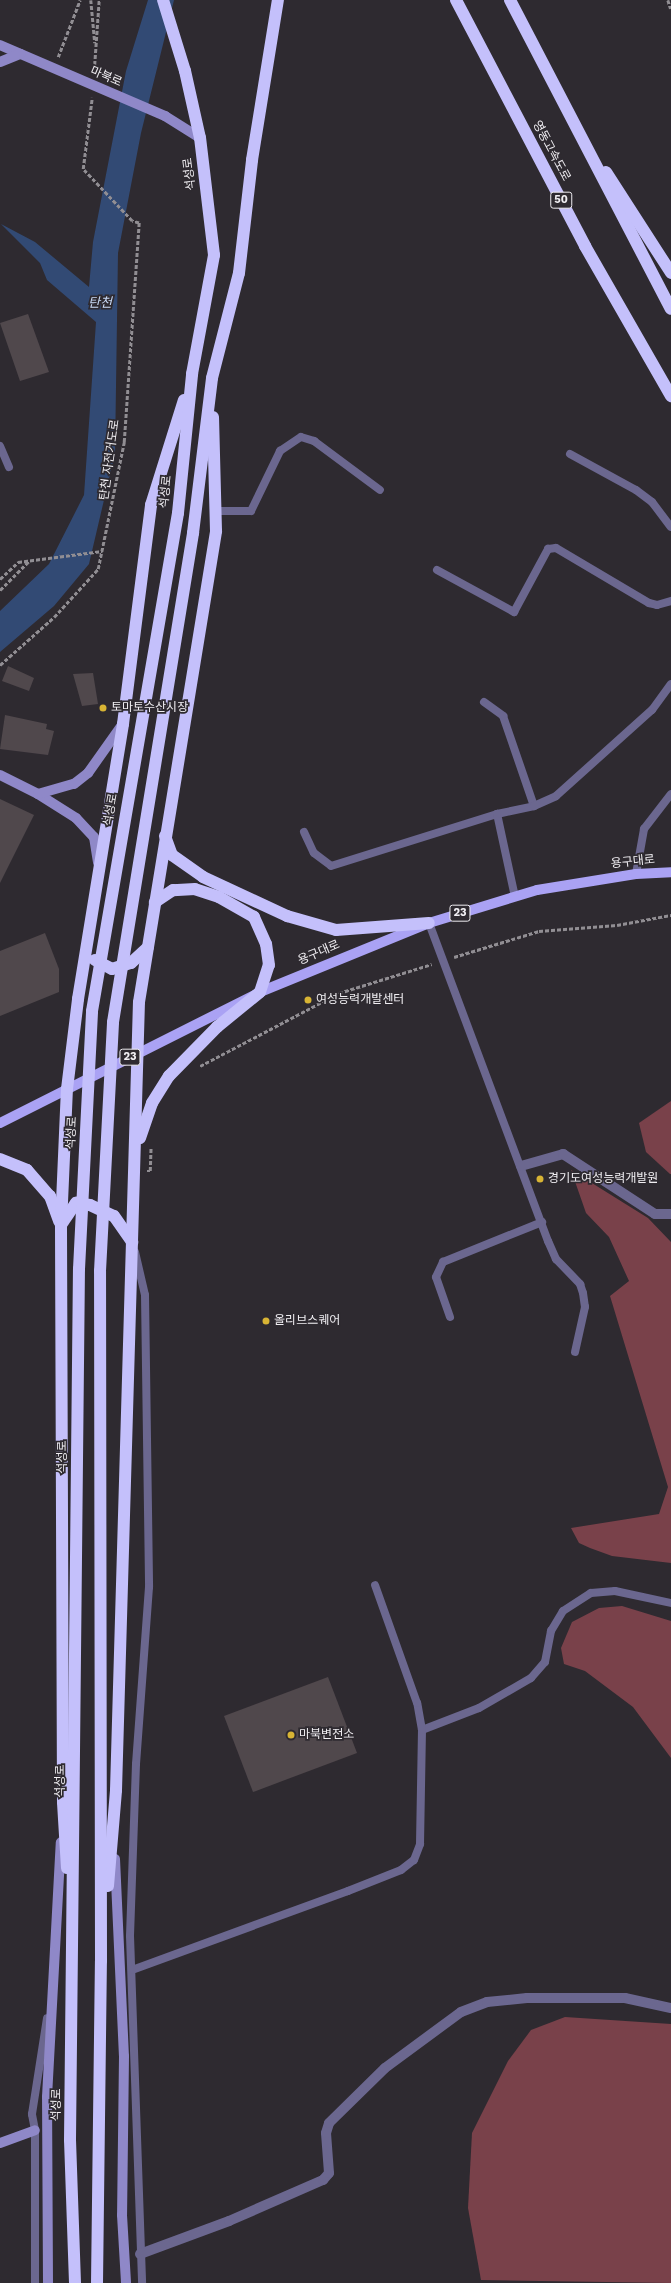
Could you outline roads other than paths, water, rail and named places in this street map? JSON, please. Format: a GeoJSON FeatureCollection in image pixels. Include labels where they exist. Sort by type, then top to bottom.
{"type":"FeatureCollection","features":[{"type":"Feature","properties":{"kind":"highway","name":"석성로"},"geometry":{"type":"LineString","coordinates":[[75,2283],[70,2140],[73,1979],[79,1269],[92,1011],[107,916],[178,513],[192,374],[214,255],[200,138],[185,71],[163,0]]}},
{"type":"Feature","properties":{"kind":"highway"},"geometry":{"type":"LineString","coordinates":[[97,2283],[101,1961],[100,1271],[112,1022],[127,917],[193,533],[212,378],[239,272],[252,160],[278,0]]}},
{"type":"Feature","properties":{"kind":"highway","name":"영동고속도로"},"geometry":{"type":"LineString","coordinates":[[456,0],[585,246],[671,396]]}},
{"type":"Feature","properties":{"kind":"highway"},"geometry":{"type":"LineString","coordinates":[[510,0],[570,118],[671,309]]}},
{"type":"Feature","properties":{"kind":"highway"},"geometry":{"type":"LineString","coordinates":[[570,118],[671,273]]}},
{"type":"Feature","properties":{"kind":"highway"},"geometry":{"type":"LineString","coordinates":[[73,1979],[63,1802],[61,1225],[67,1090],[99,869],[123,724],[151,506],[192,374]]}},
{"type":"Feature","properties":{"kind":"highway"},"geometry":{"type":"LineString","coordinates":[[101,1961],[116,1790],[134,1171],[139,1053],[139,1002],[165,835],[216,531],[212,378]]}},
{"type":"Feature","properties":{"kind":"highway"},"geometry":{"type":"LineString","coordinates":[[165,835],[172,855],[203,877],[287,916],[336,930],[429,923]]}},
{"type":"Feature","properties":{"kind":"highway"},"geometry":{"type":"LineString","coordinates":[[134,1171],[140,1134],[152,1103],[169,1076],[217,1027],[260,992],[269,966],[266,944],[254,917],[195,888],[173,890],[155,902]]}},
{"type":"Feature","properties":{"kind":"highway"},"geometry":{"type":"LineString","coordinates":[[89,939],[95,960],[112,969],[131,963],[148,947]]}},
{"type":"Feature","properties":{"kind":"highway"},"geometry":{"type":"LineString","coordinates":[[0,1159],[27,1170],[50,1196],[61,1225]]}},
{"type":"Feature","properties":{"kind":"highway"},"geometry":{"type":"LineString","coordinates":[[61,1225],[76,1204],[90,1205],[114,1216],[132,1242]]}},
{"type":"Feature","properties":{"kind":"main road","name":"용구대로"},"geometry":{"type":"LineString","coordinates":[[0,1123],[260,992],[429,923],[515,897],[636,874],[671,872]]}},
{"type":"Feature","properties":{"kind":"street","name":"마북로"},"geometry":{"type":"LineString","coordinates":[[0,45],[165,116],[200,138]]}},
{"type":"Feature","properties":{"kind":"street"},"geometry":{"type":"LineString","coordinates":[[0,62],[20,54]]}},
{"type":"Feature","properties":{"kind":"street"},"geometry":{"type":"LineString","coordinates":[[38,794],[74,784],[88,773],[123,724]]}},
{"type":"Feature","properties":{"kind":"street"},"geometry":{"type":"LineString","coordinates":[[0,775],[38,794],[76,818],[94,837],[99,869]]}},
{"type":"Feature","properties":{"kind":"street"},"geometry":{"type":"LineString","coordinates":[[521,1166],[563,1154],[655,1214],[671,1214]]}},
{"type":"Feature","properties":{"kind":"street"},"geometry":{"type":"LineString","coordinates":[[116,1790],[115,1901],[124,2056],[122,2215],[126,2283]]}},
{"type":"Feature","properties":{"kind":"street"},"geometry":{"type":"LineString","coordinates":[[48,2283],[46,2097],[63,1802]]}},
{"type":"Feature","properties":{"kind":"street"},"geometry":{"type":"LineString","coordinates":[[140,2254],[230,2221],[323,2180],[329,2173],[326,2133],[329,2123],[385,2068],[462,2012],[487,2002],[526,1998],[625,1998],[671,2008]]}},
{"type":"Feature","properties":{"kind":"street"},"geometry":{"type":"LineString","coordinates":[[0,2143],[35,2130]]}},
{"type":"Feature","properties":{"kind":"lane"},"geometry":{"type":"LineString","coordinates":[[216,511],[251,511],[280,451],[301,437],[314,441],[380,490]]}},
{"type":"Feature","properties":{"kind":"lane"},"geometry":{"type":"LineString","coordinates":[[0,446],[9,467]]}},
{"type":"Feature","properties":{"kind":"lane"},"geometry":{"type":"LineString","coordinates":[[570,454],[636,490],[652,502],[671,527]]}},
{"type":"Feature","properties":{"kind":"lane"},"geometry":{"type":"LineString","coordinates":[[437,570],[514,612],[548,550],[556,548],[649,603],[657,605],[671,601]]}},
{"type":"Feature","properties":{"kind":"lane"},"geometry":{"type":"LineString","coordinates":[[304,832],[314,853],[331,866],[497,814],[534,806],[556,796],[652,710],[671,684]]}},
{"type":"Feature","properties":{"kind":"lane"},"geometry":{"type":"LineString","coordinates":[[484,702],[502,716],[534,806]]}},
{"type":"Feature","properties":{"kind":"lane"},"geometry":{"type":"LineString","coordinates":[[636,874],[644,829],[671,794]]}},
{"type":"Feature","properties":{"kind":"lane"},"geometry":{"type":"LineString","coordinates":[[497,814],[515,897]]}},
{"type":"Feature","properties":{"kind":"lane"},"geometry":{"type":"LineString","coordinates":[[429,923],[556,1259],[580,1284],[583,1293],[584,1307],[575,1352]]}},
{"type":"Feature","properties":{"kind":"lane"},"geometry":{"type":"LineString","coordinates":[[450,1317],[436,1277],[443,1262],[542,1222]]}},
{"type":"Feature","properties":{"kind":"lane"},"geometry":{"type":"LineString","coordinates":[[132,1242],[146,1295],[149,1587],[136,1764],[132,1970],[142,2283]]}},
{"type":"Feature","properties":{"kind":"lane"},"geometry":{"type":"LineString","coordinates":[[132,1970],[348,1891],[401,1870],[414,1860],[420,1844],[422,1730],[417,1703],[375,1585]]}},
{"type":"Feature","properties":{"kind":"lane"},"geometry":{"type":"LineString","coordinates":[[422,1730],[479,1708],[531,1678],[545,1662],[551,1631],[563,1611],[591,1594],[615,1591],[671,1603]]}},
{"type":"Feature","properties":{"kind":"lane"},"geometry":{"type":"LineString","coordinates":[[35,2283],[35,2130],[32,2114],[53,1984]]}},
{"type":"Feature","properties":{"kind":"water","name":"탄천"},"geometry":{"type":"Polygon","coordinates":[[[148,0],[174,0],[141,133],[118,253],[115,453],[89,564],[54,606],[0,652],[0,611],[49,564],[84,495],[96,322],[47,280],[40,263],[1,224],[35,242],[89,287],[93,242],[126,71],[148,0]]]}},
{"type":"Feature","properties":{"kind":"place","name":"토마토수산시장"},"geometry":{"type":"Point","coordinates":[103,708]}},
{"type":"Feature","properties":{"kind":"place","name":"여성능력개발센터"},"geometry":{"type":"Point","coordinates":[308,1000]}},
{"type":"Feature","properties":{"kind":"place","name":"경기도여성능력개발원"},"geometry":{"type":"Point","coordinates":[540,1179]}},
{"type":"Feature","properties":{"kind":"place","name":"올리브스퀘어"},"geometry":{"type":"Point","coordinates":[266,1321]}},
{"type":"Feature","properties":{"kind":"place","name":"마북변전소"},"geometry":{"type":"Point","coordinates":[291,1735]}}]}
